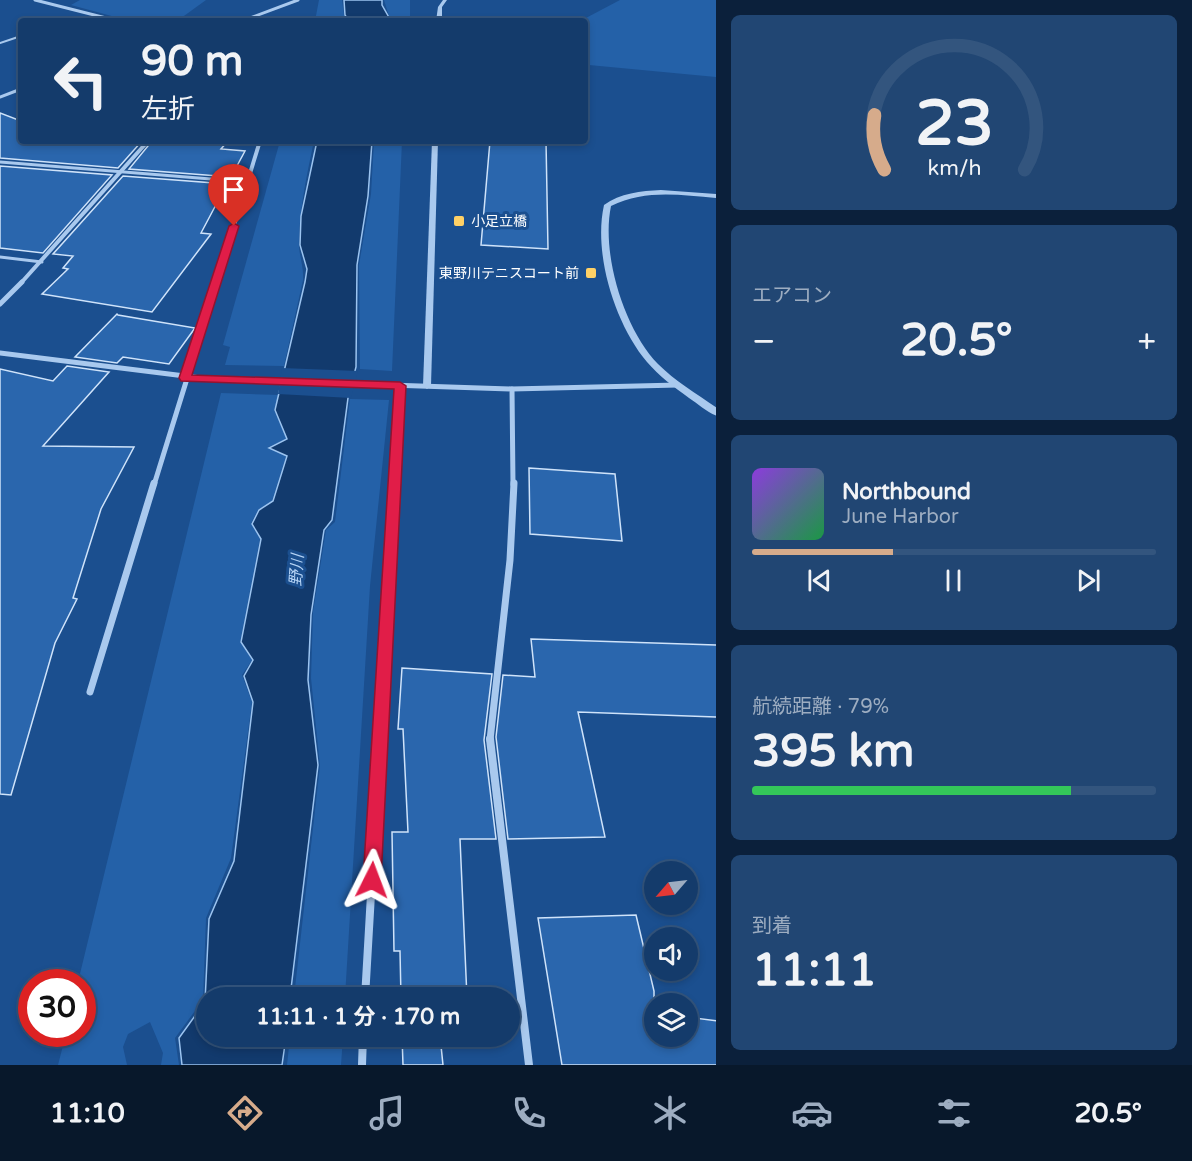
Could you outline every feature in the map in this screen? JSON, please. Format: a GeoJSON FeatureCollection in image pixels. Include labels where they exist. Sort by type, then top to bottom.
{"type":"FeatureCollection","features":[{"type":"Feature","properties":{"kind":"street"},"geometry":{"type":"LineString","coordinates":[[35,0],[106,18]]}},
{"type":"Feature","properties":{"kind":"street"},"geometry":{"type":"LineString","coordinates":[[250,18],[298,0]]}},
{"type":"Feature","properties":{"kind":"street"},"geometry":{"type":"LineString","coordinates":[[439,18],[440,7],[445,0]]}},
{"type":"Feature","properties":{"kind":"street"},"geometry":{"type":"LineString","coordinates":[[0,97],[18,90]]}},
{"type":"Feature","properties":{"kind":"street"},"geometry":{"type":"LineString","coordinates":[[0,304],[42,262],[146,144]]}},
{"type":"Feature","properties":{"kind":"street"},"geometry":{"type":"LineString","coordinates":[[90,692],[185,378],[259,144]]}},
{"type":"Feature","properties":{"kind":"street"},"geometry":{"type":"LineString","coordinates":[[427,386],[435,144]]}},
{"type":"Feature","properties":{"kind":"street"},"geometry":{"type":"LineString","coordinates":[[716,196],[658,192],[616,200],[608,205],[604,215],[603,241],[625,316],[645,354],[678,384],[716,412]]}},
{"type":"Feature","properties":{"kind":"street"},"geometry":{"type":"LineString","coordinates":[[0,352],[185,378],[512,389],[678,384]]}},
{"type":"Feature","properties":{"kind":"street"},"geometry":{"type":"LineString","coordinates":[[366,987],[400,386]]}},
{"type":"Feature","properties":{"kind":"street"},"geometry":{"type":"LineString","coordinates":[[512,389],[514,473],[510,560],[489,732],[529,1065]]}},
{"type":"Feature","properties":{"kind":"street"},"geometry":{"type":"LineString","coordinates":[[362,1065],[363,1047]]}},
{"type":"Feature","properties":{"kind":"lane"},"geometry":{"type":"LineString","coordinates":[[0,43],[18,37]]}},
{"type":"Feature","properties":{"kind":"lane"},"geometry":{"type":"LineString","coordinates":[[0,162],[248,182]]}},
{"type":"Feature","properties":{"kind":"lane"},"geometry":{"type":"LineString","coordinates":[[0,257],[42,262]]}},
{"type":"Feature","properties":{"kind":"shaded area"},"geometry":{"type":"Polygon","coordinates":[[[80,0],[206,0],[181,18],[119,18],[71,5],[80,0]]]}},
{"type":"Feature","properties":{"kind":"shaded area"},"geometry":{"type":"Polygon","coordinates":[[[319,0],[342,0],[346,18],[316,18],[319,0]]]}},
{"type":"Feature","properties":{"kind":"shaded area"},"geometry":{"type":"Polygon","coordinates":[[[384,0],[410,0],[410,18],[389,16],[384,0]]]}},
{"type":"Feature","properties":{"kind":"shaded area"},"geometry":{"type":"Polygon","coordinates":[[[620,0],[716,0],[716,77],[589,65],[588,18],[586,18],[620,0]]]}},
{"type":"Feature","properties":{"kind":"shaded area"},"geometry":{"type":"Polygon","coordinates":[[[279,144],[313,144],[304,190],[300,227],[299,244],[303,280],[284,366],[225,365],[230,347],[223,345],[279,144]]]}},
{"type":"Feature","properties":{"kind":"shaded area"},"geometry":{"type":"Polygon","coordinates":[[[374,144],[402,144],[392,371],[360,369],[359,265],[371,194],[374,144]]]}},
{"type":"Feature","properties":{"kind":"shaded area"},"geometry":{"type":"Polygon","coordinates":[[[221,393],[279,395],[274,410],[287,439],[268,447],[286,456],[272,501],[258,510],[251,523],[260,539],[240,642],[252,660],[242,675],[252,702],[231,858],[206,918],[203,987],[196,987],[196,1010],[175,1038],[179,1065],[161,1065],[163,1053],[150,1022],[128,1034],[123,1047],[127,1065],[58,1065],[63,1047],[96,1047],[96,969],[81,969],[221,393]]]}},
{"type":"Feature","properties":{"kind":"shaded area"},"geometry":{"type":"Polygon","coordinates":[[[350,399],[389,400],[370,586],[346,987],[295,987],[320,766],[311,678],[313,612],[326,530],[335,522],[350,399]]]}},
{"type":"Feature","properties":{"kind":"shaded area"},"geometry":{"type":"Polygon","coordinates":[[[289,1047],[342,1047],[341,1065],[287,1065],[289,1047]]]}},
{"type":"Feature","properties":{"kind":"water"},"geometry":{"type":"Polygon","coordinates":[[[344,0],[382,0],[382,5],[389,18],[347,18],[344,0]]]}},
{"type":"Feature","properties":{"kind":"water","name":"野川"},"geometry":{"type":"Polygon","coordinates":[[[316,144],[372,144],[368,196],[357,265],[356,367],[348,398],[332,520],[324,530],[311,615],[308,680],[318,765],[291,987],[206,987],[209,919],[234,861],[253,702],[244,676],[253,660],[241,642],[261,539],[252,524],[259,510],[273,501],[287,456],[269,448],[287,439],[275,410],[307,269],[300,245],[301,216],[316,144]]]}},
{"type":"Feature","properties":{"kind":"water"},"geometry":{"type":"Polygon","coordinates":[[[196,1014],[196,1047],[285,1047],[282,1065],[182,1065],[179,1038],[196,1014]]]}},
{"type":"Feature","properties":{"kind":"pier"},"geometry":{"type":"Polygon","coordinates":[[[282,368],[358,371],[351,398],[278,394],[282,368]]]}},
{"type":"Feature","properties":{"kind":"building"},"geometry":{"type":"Polygon","coordinates":[[[0,113],[18,120],[18,144],[139,144],[118,168],[0,158],[0,113]]]}},
{"type":"Feature","properties":{"kind":"building"},"geometry":{"type":"Polygon","coordinates":[[[150,144],[225,144],[221,149],[245,151],[231,177],[129,169],[150,144]]]}},
{"type":"Feature","properties":{"kind":"building"},"geometry":{"type":"Polygon","coordinates":[[[490,144],[546,144],[548,249],[481,245],[490,144]]]}},
{"type":"Feature","properties":{"kind":"building"},"geometry":{"type":"Polygon","coordinates":[[[0,166],[112,175],[43,253],[0,248],[0,166]]]}},
{"type":"Feature","properties":{"kind":"building"},"geometry":{"type":"Polygon","coordinates":[[[123,176],[227,184],[201,233],[211,234],[152,312],[42,294],[68,269],[63,268],[73,256],[53,254],[123,176]]]}},
{"type":"Feature","properties":{"kind":"building"},"geometry":{"type":"Polygon","coordinates":[[[117,314],[195,328],[169,364],[123,357],[117,363],[75,357],[117,314]]]}},
{"type":"Feature","properties":{"kind":"building"},"geometry":{"type":"Polygon","coordinates":[[[67,366],[109,372],[43,446],[134,447],[101,509],[73,598],[77,599],[55,643],[11,795],[0,794],[0,369],[53,381],[67,366]]]}},
{"type":"Feature","properties":{"kind":"building"},"geometry":{"type":"Polygon","coordinates":[[[529,468],[615,474],[622,541],[530,534],[529,468]]]}},
{"type":"Feature","properties":{"kind":"building"},"geometry":{"type":"Polygon","coordinates":[[[531,639],[716,645],[716,717],[578,712],[605,837],[508,839],[496,737],[503,675],[535,677],[531,639]]]}},
{"type":"Feature","properties":{"kind":"building"},"geometry":{"type":"Polygon","coordinates":[[[402,668],[492,674],[484,740],[496,839],[460,839],[467,987],[401,987],[400,951],[394,951],[392,832],[408,832],[403,729],[398,729],[402,668]]]}},
{"type":"Feature","properties":{"kind":"building"},"geometry":{"type":"Polygon","coordinates":[[[636,915],[644,949],[644,981],[652,981],[654,991],[654,993],[644,993],[644,1047],[698,1047],[698,1018],[716,1021],[716,1065],[562,1065],[538,918],[636,915]]]}},
{"type":"Feature","properties":{"kind":"building"},"geometry":{"type":"Polygon","coordinates":[[[402,1047],[441,1047],[443,1065],[403,1065],[402,1047]]]}},
{"type":"Feature","properties":{"kind":"place","name":"小足立橋"},"geometry":{"type":"Point","coordinates":[459,221]}},
{"type":"Feature","properties":{"kind":"place","name":"東野川テニスコート前"},"geometry":{"type":"Point","coordinates":[591,273]}},
{"type":"Feature","properties":{"kind":"route"},"geometry":{"type":"LineString","coordinates":[[234,226],[185,378],[400,386],[372,880]]}}]}
